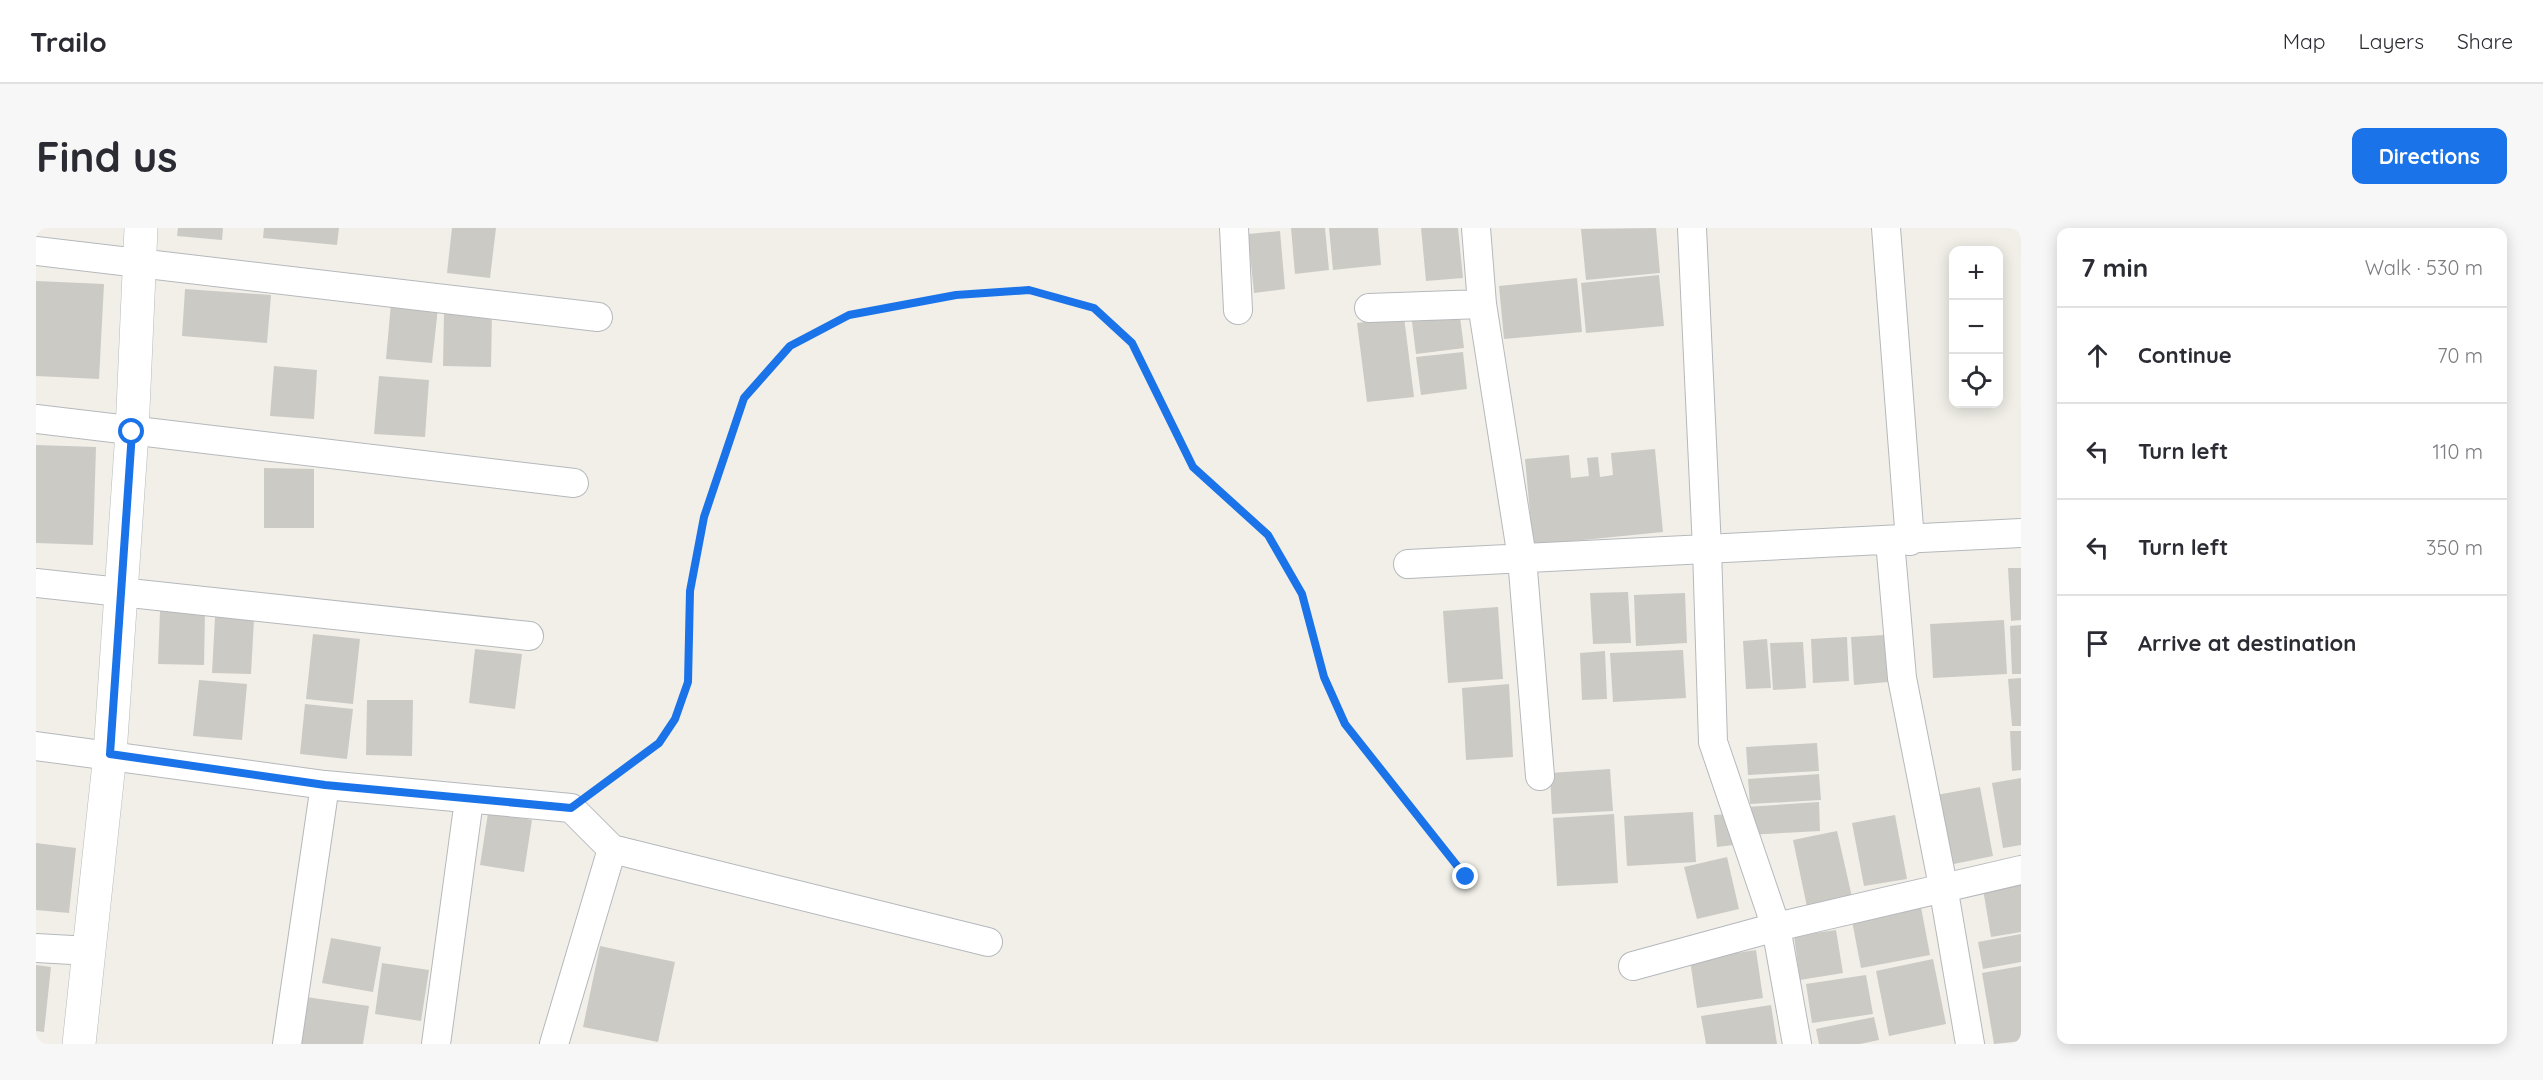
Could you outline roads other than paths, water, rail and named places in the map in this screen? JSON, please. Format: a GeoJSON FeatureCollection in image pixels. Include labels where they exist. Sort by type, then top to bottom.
{"type":"FeatureCollection","features":[{"type":"Feature","properties":{"kind":"street"},"geometry":{"type":"LineString","coordinates":[[79,1044],[110,754],[132,432],[141,228]]}},
{"type":"Feature","properties":{"kind":"street"},"geometry":{"type":"LineString","coordinates":[[1234,228],[1238,310]]}},
{"type":"Feature","properties":{"kind":"street"},"geometry":{"type":"LineString","coordinates":[[1476,228],[1482,304],[1522,558],[1540,776]]}},
{"type":"Feature","properties":{"kind":"street"},"geometry":{"type":"LineString","coordinates":[[1692,228],[1707,549],[1713,742],[1776,927],[1797,1044]]}},
{"type":"Feature","properties":{"kind":"street"},"geometry":{"type":"LineString","coordinates":[[1886,228],[1900,541],[1902,678],[1943,886],[1970,1044]]}},
{"type":"Feature","properties":{"kind":"street"},"geometry":{"type":"LineString","coordinates":[[36,251],[598,316]]}},
{"type":"Feature","properties":{"kind":"street"},"geometry":{"type":"LineString","coordinates":[[1369,308],[1482,304]]}},
{"type":"Feature","properties":{"kind":"street"},"geometry":{"type":"LineString","coordinates":[[36,419],[574,483]]}},
{"type":"Feature","properties":{"kind":"street"},"geometry":{"type":"LineString","coordinates":[[1408,564],[1900,541],[2021,533]]}},
{"type":"Feature","properties":{"kind":"street"},"geometry":{"type":"LineString","coordinates":[[36,583],[529,636]]}},
{"type":"Feature","properties":{"kind":"street"},"geometry":{"type":"LineString","coordinates":[[36,746],[110,754],[325,785],[571,808],[612,849],[988,942]]}},
{"type":"Feature","properties":{"kind":"street"},"geometry":{"type":"LineString","coordinates":[[286,1044],[325,785]]}},
{"type":"Feature","properties":{"kind":"street"},"geometry":{"type":"LineString","coordinates":[[436,1044],[469,800]]}},
{"type":"Feature","properties":{"kind":"street"},"geometry":{"type":"LineString","coordinates":[[554,1044],[612,849]]}},
{"type":"Feature","properties":{"kind":"street"},"geometry":{"type":"LineString","coordinates":[[1633,966],[1776,927],[1943,886],[2021,870]]}},
{"type":"Feature","properties":{"kind":"street"},"geometry":{"type":"LineString","coordinates":[[36,948],[90,951]]}}]}
